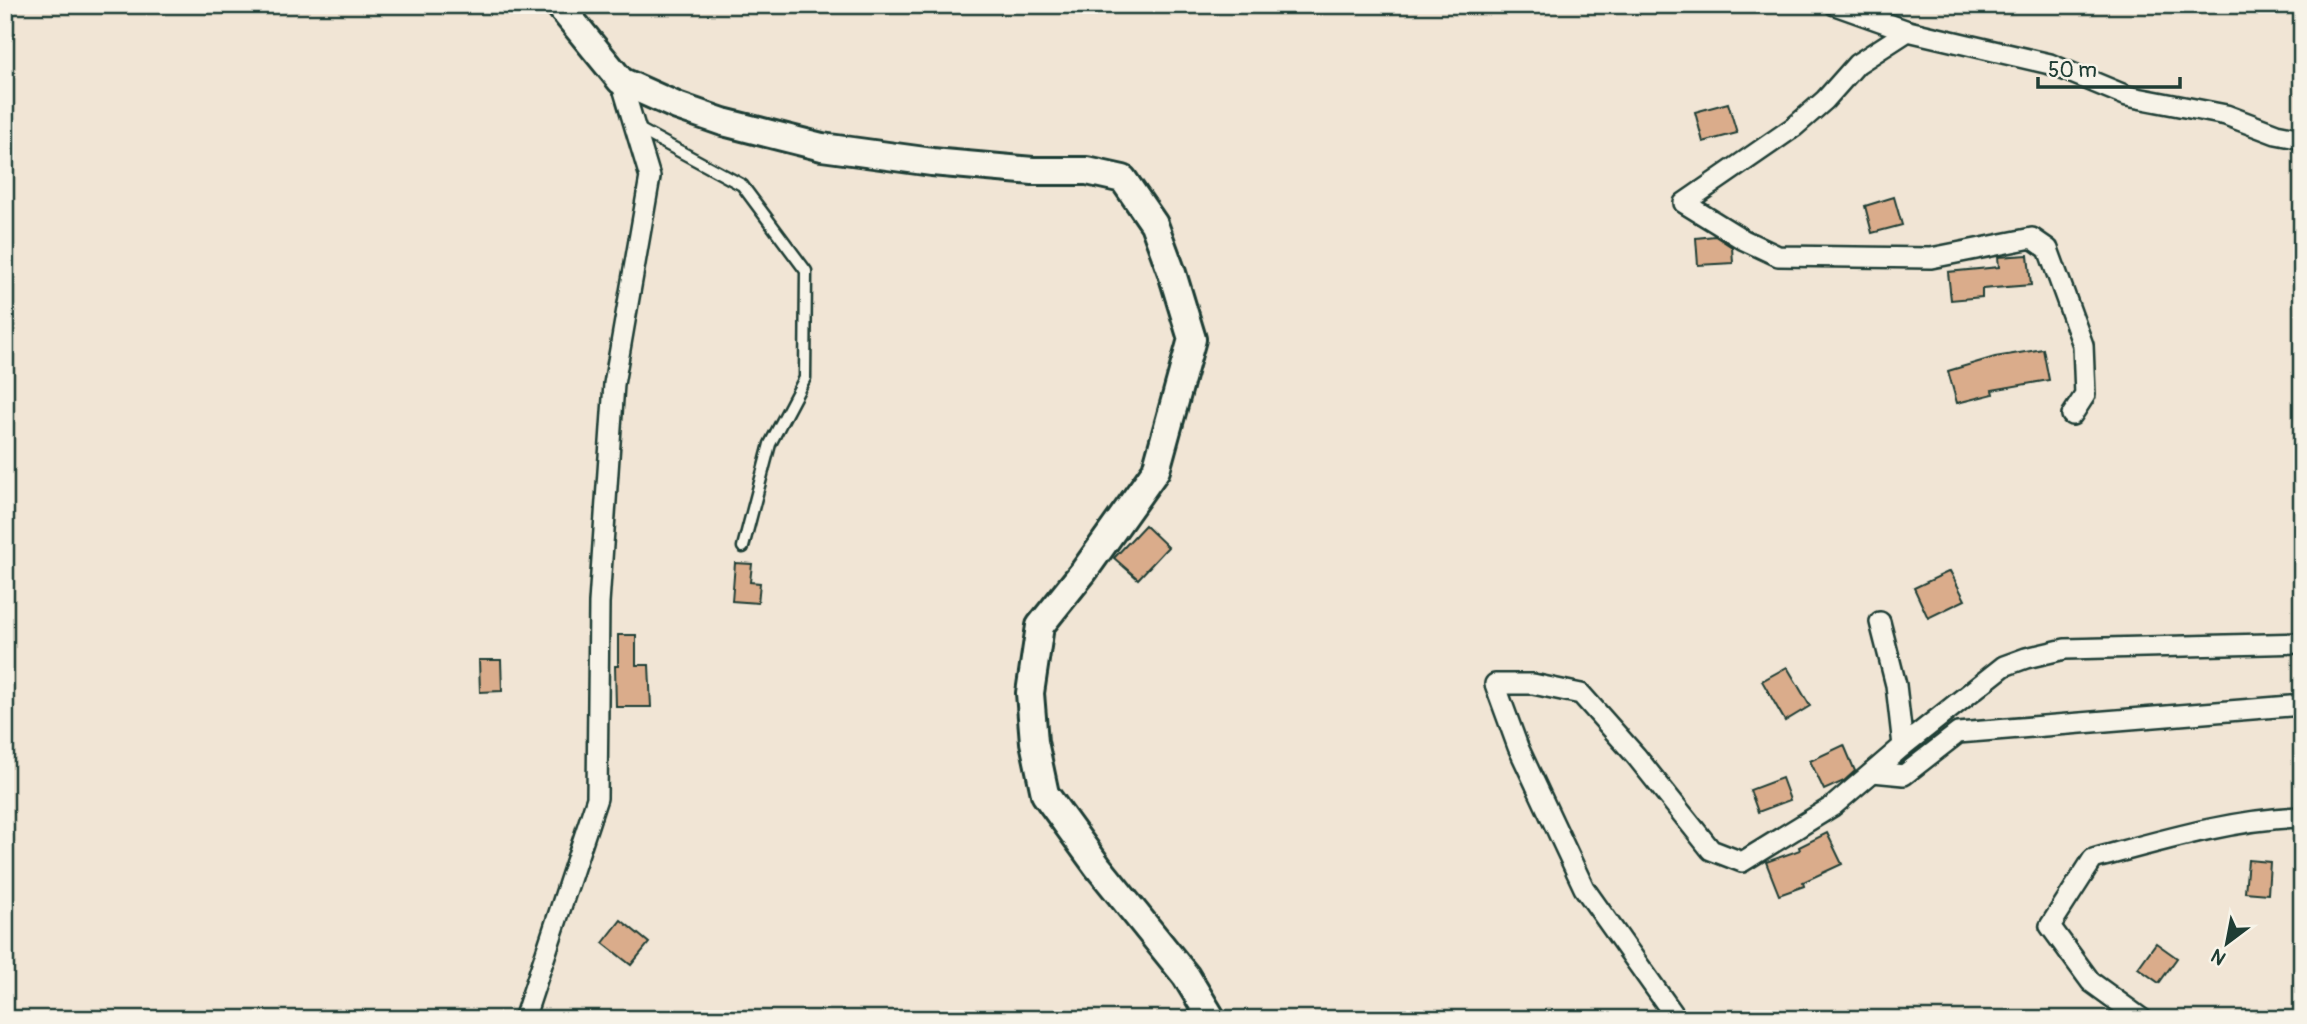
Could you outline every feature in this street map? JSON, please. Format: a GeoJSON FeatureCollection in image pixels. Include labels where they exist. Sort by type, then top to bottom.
{"type":"FeatureCollection","features":[{"type":"Feature","properties":{"kind":"street"},"geometry":{"type":"LineString","coordinates":[[524,1019],[597,798],[598,603],[614,384],[650,177],[621,80],[559,5]]}},
{"type":"Feature","properties":{"kind":"street"},"geometry":{"type":"LineString","coordinates":[[1835,5],[1908,31],[2050,64],[2127,96],[2226,115],[2276,134],[2302,139]]}},
{"type":"Feature","properties":{"kind":"street"},"geometry":{"type":"LineString","coordinates":[[1908,31],[1857,64],[1825,100],[1794,127],[1684,203],[1744,240],[1778,256],[1931,258],[2032,238],[2048,249],[2083,345],[2085,394],[2073,415]]}},
{"type":"Feature","properties":{"kind":"street"},"geometry":{"type":"LineString","coordinates":[[621,80],[677,106],[723,122],[821,147],[1033,171],[1087,171],[1123,179],[1154,224],[1192,339],[1156,470],[1041,626],[1030,692],[1034,742],[1045,794],[1098,867],[1186,976],[1212,1019]]}},
{"type":"Feature","properties":{"kind":"street"},"geometry":{"type":"LineString","coordinates":[[1880,622],[1896,685],[1903,746]]}},
{"type":"Feature","properties":{"kind":"street"},"geometry":{"type":"LineString","coordinates":[[1677,1019],[1584,888],[1518,747],[1495,684],[1533,684],[1581,694],[1636,756],[1711,850],[1742,863],[1833,806],[2004,666],[2064,649],[2302,642]]}},
{"type":"Feature","properties":{"kind":"street"},"geometry":{"type":"LineString","coordinates":[[1873,772],[1903,775],[1958,733],[2302,705]]}},
{"type":"Feature","properties":{"kind":"street"},"geometry":{"type":"LineString","coordinates":[[2142,1019],[2091,982],[2050,926],[2093,859],[2166,840],[2277,818],[2302,817]]}},
{"type":"Feature","properties":{"kind":"lane"},"geometry":{"type":"LineString","coordinates":[[635,127],[742,185],[806,271],[805,378],[770,444],[743,547]]}},
{"type":"Feature","properties":{"kind":"building"},"geometry":{"type":"Polygon","coordinates":[[[1728,103],[1737,133],[1703,142],[1695,112],[1728,103]]]}},
{"type":"Feature","properties":{"kind":"building"},"geometry":{"type":"Polygon","coordinates":[[[1894,197],[1902,225],[1872,233],[1865,206],[1894,197]]]}},
{"type":"Feature","properties":{"kind":"building"},"geometry":{"type":"Polygon","coordinates":[[[1715,236],[1732,247],[1733,263],[1698,265],[1696,238],[1715,236]]]}},
{"type":"Feature","properties":{"kind":"building"},"geometry":{"type":"Polygon","coordinates":[[[2028,255],[2031,285],[1982,289],[1982,297],[1951,300],[1948,272],[1999,267],[1998,257],[2028,255]]]}},
{"type":"Feature","properties":{"kind":"building"},"geometry":{"type":"Polygon","coordinates":[[[2043,349],[2049,380],[1992,390],[1993,394],[1957,403],[1948,371],[1995,357],[2043,349]]]}},
{"type":"Feature","properties":{"kind":"building"},"geometry":{"type":"Polygon","coordinates":[[[1145,525],[1168,547],[1138,579],[1114,558],[1145,525]]]}},
{"type":"Feature","properties":{"kind":"building"},"geometry":{"type":"Polygon","coordinates":[[[735,563],[752,564],[750,582],[760,583],[758,603],[732,601],[735,563]]]}},
{"type":"Feature","properties":{"kind":"building"},"geometry":{"type":"Polygon","coordinates":[[[1950,571],[1965,600],[1928,618],[1914,588],[1950,571]]]}},
{"type":"Feature","properties":{"kind":"building"},"geometry":{"type":"Polygon","coordinates":[[[618,635],[636,635],[636,665],[649,665],[651,707],[616,707],[615,666],[618,666],[618,635]]]}},
{"type":"Feature","properties":{"kind":"building"},"geometry":{"type":"Polygon","coordinates":[[[479,660],[501,660],[502,691],[480,692],[479,660]]]}},
{"type":"Feature","properties":{"kind":"building"},"geometry":{"type":"Polygon","coordinates":[[[1787,667],[1810,706],[1785,721],[1762,681],[1787,667]]]}},
{"type":"Feature","properties":{"kind":"building"},"geometry":{"type":"Polygon","coordinates":[[[1844,745],[1855,771],[1844,781],[1824,790],[1810,761],[1844,745]]]}},
{"type":"Feature","properties":{"kind":"building"},"geometry":{"type":"Polygon","coordinates":[[[1782,778],[1790,800],[1758,812],[1750,790],[1782,778]]]}},
{"type":"Feature","properties":{"kind":"building"},"geometry":{"type":"Polygon","coordinates":[[[1827,833],[1842,864],[1803,882],[1804,886],[1779,895],[1766,862],[1800,850],[1799,847],[1827,833]]]}},
{"type":"Feature","properties":{"kind":"building"},"geometry":{"type":"Polygon","coordinates":[[[2248,860],[2270,862],[2268,894],[2245,892],[2248,860]]]}},
{"type":"Feature","properties":{"kind":"building"},"geometry":{"type":"Polygon","coordinates":[[[621,920],[649,943],[631,965],[603,943],[621,920]]]}},
{"type":"Feature","properties":{"kind":"building"},"geometry":{"type":"Polygon","coordinates":[[[2156,943],[2177,958],[2159,983],[2138,968],[2156,943]]]}}]}
